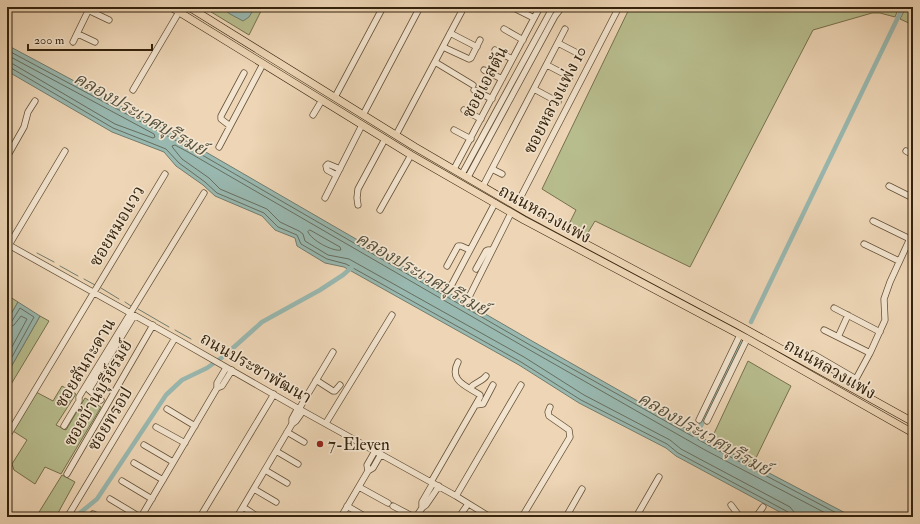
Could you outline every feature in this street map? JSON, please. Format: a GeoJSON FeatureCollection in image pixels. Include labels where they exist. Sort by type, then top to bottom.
{"type":"FeatureCollection","features":[{"type":"Feature","properties":{"kind":"main road","name":"ถนนหลวงแพ่ง"},"geometry":{"type":"LineString","coordinates":[[171,7],[411,155],[511,213],[740,335],[913,433]]}},
{"type":"Feature","properties":{"kind":"main road","name":"ถนนหลวงแพ่ง"},"geometry":{"type":"LineString","coordinates":[[189,7],[415,147],[516,206],[745,329],[913,422]]}},
{"type":"Feature","properties":{"kind":"main road"},"geometry":{"type":"LineString","coordinates":[[411,155],[415,147]]}},
{"type":"Feature","properties":{"kind":"main road"},"geometry":{"type":"LineString","coordinates":[[524,220],[528,212]]}},
{"type":"Feature","properties":{"kind":"street"},"geometry":{"type":"LineString","coordinates":[[335,97],[383,7]]}},
{"type":"Feature","properties":{"kind":"street"},"geometry":{"type":"LineString","coordinates":[[363,115],[420,7]]}},
{"type":"Feature","properties":{"kind":"street"},"geometry":{"type":"LineString","coordinates":[[396,135],[464,7]]}},
{"type":"Feature","properties":{"kind":"street","name":"ซอยเอสตัน"},"geometry":{"type":"LineString","coordinates":[[454,169],[540,7]]}},
{"type":"Feature","properties":{"kind":"street"},"geometry":{"type":"LineString","coordinates":[[480,148],[549,12],[553,7]]}},
{"type":"Feature","properties":{"kind":"street"},"geometry":{"type":"LineString","coordinates":[[465,175],[555,16],[562,7]]}},
{"type":"Feature","properties":{"kind":"street","name":"ซอยหลวงแพ่ง 10"},"geometry":{"type":"LineString","coordinates":[[516,206],[618,7]]}},
{"type":"Feature","properties":{"kind":"street"},"geometry":{"type":"LineString","coordinates":[[73,42],[89,8],[109,20]]}},
{"type":"Feature","properties":{"kind":"street"},"geometry":{"type":"LineString","coordinates":[[512,8],[534,18]]}},
{"type":"Feature","properties":{"kind":"street"},"geometry":{"type":"LineString","coordinates":[[133,90],[179,12]]}},
{"type":"Feature","properties":{"kind":"street"},"geometry":{"type":"LineString","coordinates":[[483,186],[565,29]]}},
{"type":"Feature","properties":{"kind":"street"},"geometry":{"type":"LineString","coordinates":[[504,30],[523,40]]}},
{"type":"Feature","properties":{"kind":"street"},"geometry":{"type":"LineString","coordinates":[[450,33],[477,47]]}},
{"type":"Feature","properties":{"kind":"street"},"geometry":{"type":"LineString","coordinates":[[78,34],[95,42]]}},
{"type":"Feature","properties":{"kind":"street"},"geometry":{"type":"LineString","coordinates":[[443,47],[469,59],[480,40]]}},
{"type":"Feature","properties":{"kind":"street"},"geometry":{"type":"LineString","coordinates":[[558,43],[581,55]]}},
{"type":"Feature","properties":{"kind":"street"},"geometry":{"type":"LineString","coordinates":[[495,50],[512,59]]}},
{"type":"Feature","properties":{"kind":"street"},"geometry":{"type":"LineString","coordinates":[[435,62],[492,99]]}},
{"type":"Feature","properties":{"kind":"street"},"geometry":{"type":"LineString","coordinates":[[219,146],[263,64]]}},
{"type":"Feature","properties":{"kind":"street"},"geometry":{"type":"LineString","coordinates":[[547,65],[570,77]]}},
{"type":"Feature","properties":{"kind":"street"},"geometry":{"type":"LineString","coordinates":[[484,70],[502,79]]}},
{"type":"Feature","properties":{"kind":"street"},"geometry":{"type":"LineString","coordinates":[[230,126],[221,119],[221,116],[244,73]]}},
{"type":"Feature","properties":{"kind":"street"},"geometry":{"type":"LineString","coordinates":[[534,89],[558,102]]}},
{"type":"Feature","properties":{"kind":"street"},"geometry":{"type":"LineString","coordinates":[[7,157],[24,127],[28,112],[35,100]]}},
{"type":"Feature","properties":{"kind":"street"},"geometry":{"type":"LineString","coordinates":[[314,116],[322,100]]}},
{"type":"Feature","properties":{"kind":"street"},"geometry":{"type":"LineString","coordinates":[[464,110],[481,119]]}},
{"type":"Feature","properties":{"kind":"street"},"geometry":{"type":"LineString","coordinates":[[325,198],[362,125]]}},
{"type":"Feature","properties":{"kind":"street"},"geometry":{"type":"LineString","coordinates":[[454,130],[470,139]]}},
{"type":"Feature","properties":{"kind":"street"},"geometry":{"type":"LineString","coordinates":[[358,205],[358,189],[385,139]]}},
{"type":"Feature","properties":{"kind":"street"},"geometry":{"type":"LineString","coordinates":[[8,244],[65,151]]}},
{"type":"Feature","properties":{"kind":"street"},"geometry":{"type":"LineString","coordinates":[[906,151],[913,155]]}},
{"type":"Feature","properties":{"kind":"street"},"geometry":{"type":"LineString","coordinates":[[380,210],[411,155]]}},
{"type":"Feature","properties":{"kind":"street"},"geometry":{"type":"LineString","coordinates":[[336,175],[327,170],[326,166],[330,164],[340,169]]}},
{"type":"Feature","properties":{"kind":"street"},"geometry":{"type":"LineString","coordinates":[[492,169],[502,174]]}},
{"type":"Feature","properties":{"kind":"street","name":"ซอยหมอแวว"},"geometry":{"type":"LineString","coordinates":[[8,435],[165,174]]}},
{"type":"Feature","properties":{"kind":"street"},"geometry":{"type":"LineString","coordinates":[[889,186],[913,198]]}},
{"type":"Feature","properties":{"kind":"street"},"geometry":{"type":"LineString","coordinates":[[101,400],[89,390],[204,193]]}},
{"type":"Feature","properties":{"kind":"street"},"geometry":{"type":"LineString","coordinates":[[451,286],[494,203]]}},
{"type":"Feature","properties":{"kind":"street"},"geometry":{"type":"LineString","coordinates":[[466,303],[511,213]]}},
{"type":"Feature","properties":{"kind":"street"},"geometry":{"type":"LineString","coordinates":[[873,221],[910,239]]}},
{"type":"Feature","properties":{"kind":"street"},"geometry":{"type":"LineString","coordinates":[[851,388],[870,353],[886,318],[884,299],[899,261],[913,232]]}},
{"type":"Feature","properties":{"kind":"street","name":"ถนนประชาพัฒนา"},"geometry":{"type":"LineString","coordinates":[[8,244],[132,315],[176,338],[432,482],[490,517]]}},
{"type":"Feature","properties":{"kind":"street"},"geometry":{"type":"LineString","coordinates":[[864,244],[899,261]]}},
{"type":"Feature","properties":{"kind":"street"},"geometry":{"type":"LineString","coordinates":[[447,266],[458,246],[470,250]]}},
{"type":"Feature","properties":{"kind":"street"},"geometry":{"type":"LineString","coordinates":[[476,269],[486,251],[492,250]]}},
{"type":"Feature","properties":{"kind":"street"},"geometry":{"type":"LineString","coordinates":[[834,308],[880,332]]}},
{"type":"Feature","properties":{"kind":"street","name":"ซอยสันกะดาน"},"geometry":{"type":"LineString","coordinates":[[64,426],[79,401],[79,396],[132,315]]}},
{"type":"Feature","properties":{"kind":"street"},"geometry":{"type":"LineString","coordinates":[[326,423],[392,315]]}},
{"type":"Feature","properties":{"kind":"street"},"geometry":{"type":"LineString","coordinates":[[838,337],[848,316]]}},
{"type":"Feature","properties":{"kind":"street","name":"ซอยบ้านบุรีย์รมย์"},"geometry":{"type":"LineString","coordinates":[[67,474],[153,326]]}},
{"type":"Feature","properties":{"kind":"street"},"geometry":{"type":"LineString","coordinates":[[824,330],[870,353]]}},
{"type":"Feature","properties":{"kind":"street"},"geometry":{"type":"LineString","coordinates":[[699,420],[740,335]]}},
{"type":"Feature","properties":{"kind":"street","name":"ซอยทรอป"},"geometry":{"type":"LineString","coordinates":[[68,516],[176,338]]}},
{"type":"Feature","properties":{"kind":"street"},"geometry":{"type":"LineString","coordinates":[[707,421],[747,339]]}},
{"type":"Feature","properties":{"kind":"street"},"geometry":{"type":"LineString","coordinates":[[237,517],[287,432],[296,421],[300,409],[333,352]]}},
{"type":"Feature","properties":{"kind":"street"},"geometry":{"type":"LineString","coordinates":[[813,354],[856,378]]}},
{"type":"Feature","properties":{"kind":"street"},"geometry":{"type":"LineString","coordinates":[[422,508],[422,502],[432,482],[476,405],[480,395],[462,384],[455,376],[454,369],[458,362]]}},
{"type":"Feature","properties":{"kind":"street"},"geometry":{"type":"LineString","coordinates":[[110,499],[141,517],[217,388],[222,386],[229,369]]}},
{"type":"Feature","properties":{"kind":"street"},"geometry":{"type":"LineString","coordinates":[[470,388],[486,376]]}},
{"type":"Feature","properties":{"kind":"street"},"geometry":{"type":"LineString","coordinates":[[316,380],[333,391],[340,385]]}},
{"type":"Feature","properties":{"kind":"street"},"geometry":{"type":"LineString","coordinates":[[476,405],[483,404],[493,385]]}},
{"type":"Feature","properties":{"kind":"street"},"geometry":{"type":"LineString","coordinates":[[456,496],[521,385]]}},
{"type":"Feature","properties":{"kind":"street"},"geometry":{"type":"LineString","coordinates":[[200,517],[274,394]]}},
{"type":"Feature","properties":{"kind":"street"},"geometry":{"type":"LineString","coordinates":[[522,517],[570,437],[569,430],[549,416],[548,412],[550,407]]}},
{"type":"Feature","properties":{"kind":"street"},"geometry":{"type":"LineString","coordinates":[[167,409],[195,426]]}},
{"type":"Feature","properties":{"kind":"street"},"geometry":{"type":"LineString","coordinates":[[156,427],[185,444]]}},
{"type":"Feature","properties":{"kind":"street"},"geometry":{"type":"LineString","coordinates":[[287,432],[304,442]]}},
{"type":"Feature","properties":{"kind":"street"},"geometry":{"type":"LineString","coordinates":[[144,445],[174,462]]}},
{"type":"Feature","properties":{"kind":"street"},"geometry":{"type":"LineString","coordinates":[[276,451],[298,464]]}},
{"type":"Feature","properties":{"kind":"street"},"geometry":{"type":"LineString","coordinates":[[368,471],[367,465],[375,451]]}},
{"type":"Feature","properties":{"kind":"street"},"geometry":{"type":"LineString","coordinates":[[341,517],[368,471],[373,468],[381,454]]}},
{"type":"Feature","properties":{"kind":"street"},"geometry":{"type":"LineString","coordinates":[[134,463],[163,480]]}},
{"type":"Feature","properties":{"kind":"street"},"geometry":{"type":"LineString","coordinates":[[265,470],[287,483]]}},
{"type":"Feature","properties":{"kind":"street"},"geometry":{"type":"LineString","coordinates":[[636,517],[659,477]]}},
{"type":"Feature","properties":{"kind":"street"},"geometry":{"type":"LineString","coordinates":[[122,481],[152,499]]}},
{"type":"Feature","properties":{"kind":"street"},"geometry":{"type":"LineString","coordinates":[[359,486],[415,517],[426,505],[439,486]]}},
{"type":"Feature","properties":{"kind":"street"},"geometry":{"type":"LineString","coordinates":[[254,489],[276,502]]}},
{"type":"Feature","properties":{"kind":"street"},"geometry":{"type":"LineString","coordinates":[[566,517],[582,489]]}},
{"type":"Feature","properties":{"kind":"street"},"geometry":{"type":"LineString","coordinates":[[459,517],[468,504]]}},
{"type":"Feature","properties":{"kind":"street"},"geometry":{"type":"LineString","coordinates":[[731,505],[740,517]]}},
{"type":"Feature","properties":{"kind":"street"},"geometry":{"type":"LineString","coordinates":[[347,506],[366,517]]}},
{"type":"Feature","properties":{"kind":"street"},"geometry":{"type":"LineString","coordinates":[[756,517],[763,507]]}},
{"type":"Feature","properties":{"kind":"street"},"geometry":{"type":"LineString","coordinates":[[243,508],[258,517]]}},
{"type":"Feature","properties":{"kind":"street"},"geometry":{"type":"LineString","coordinates":[[93,514],[99,517]]}},
{"type":"Feature","properties":{"kind":"green space"},"geometry":{"type":"Polygon","coordinates":[[[203,7],[263,7],[249,35],[203,7]]]}},
{"type":"Feature","properties":{"kind":"green space"},"geometry":{"type":"Polygon","coordinates":[[[630,7],[899,7],[895,17],[880,13],[872,13],[813,30],[690,267],[595,221],[586,236],[568,226],[576,210],[542,189],[630,7]]]}},
{"type":"Feature","properties":{"kind":"green space"},"geometry":{"type":"Polygon","coordinates":[[[906,7],[913,7],[913,25],[900,19],[906,7]]]}},
{"type":"Feature","properties":{"kind":"green space"},"geometry":{"type":"Polygon","coordinates":[[[7,295],[18,302],[7,321],[7,295]]]}},
{"type":"Feature","properties":{"kind":"green space"},"geometry":{"type":"Polygon","coordinates":[[[40,316],[49,321],[7,391],[7,374],[40,316]]]}},
{"type":"Feature","properties":{"kind":"green space"},"geometry":{"type":"Polygon","coordinates":[[[748,361],[791,386],[753,464],[710,442],[748,361]]]}},
{"type":"Feature","properties":{"kind":"green space"},"geometry":{"type":"Polygon","coordinates":[[[62,386],[76,394],[56,425],[66,430],[85,398],[101,407],[61,474],[45,467],[35,484],[14,470],[12,464],[27,440],[13,431],[36,392],[53,401],[62,386]]]}},
{"type":"Feature","properties":{"kind":"green space"},"geometry":{"type":"Polygon","coordinates":[[[62,475],[75,482],[58,513],[55,517],[36,517],[62,475]]]}},
{"type":"Feature","properties":{"kind":"water"},"geometry":{"type":"Polygon","coordinates":[[[221,7],[255,7],[249,17],[243,21],[221,7]]]}},
{"type":"Feature","properties":{"kind":"water"},"geometry":{"type":"Polygon","coordinates":[[[7,45],[192,144],[532,341],[710,442],[853,517],[789,517],[676,456],[666,448],[579,403],[519,365],[344,267],[325,263],[297,246],[295,238],[275,230],[262,216],[215,196],[203,185],[176,166],[164,152],[112,132],[7,71],[7,45]]]}},
{"type":"Feature","properties":{"kind":"water"},"geometry":{"type":"Polygon","coordinates":[[[18,302],[40,316],[7,374],[7,321],[18,302]]]}},
{"type":"Feature","properties":{"kind":"waterway"},"geometry":{"type":"LineString","coordinates":[[751,322],[903,7]]}},
{"type":"Feature","properties":{"kind":"waterway"},"geometry":{"type":"LineString","coordinates":[[37,253],[54,262]]}},
{"type":"Feature","properties":{"kind":"waterway"},"geometry":{"type":"LineString","coordinates":[[60,266],[78,276]]}},
{"type":"Feature","properties":{"kind":"waterway"},"geometry":{"type":"LineString","coordinates":[[75,517],[97,499],[166,395],[182,380],[207,368],[224,356],[262,322],[320,290],[343,275],[352,267]]}},
{"type":"Feature","properties":{"kind":"waterway"},"geometry":{"type":"LineString","coordinates":[[84,279],[95,285]]}},
{"type":"Feature","properties":{"kind":"waterway"},"geometry":{"type":"LineString","coordinates":[[101,288],[119,299]]}},
{"type":"Feature","properties":{"kind":"waterway"},"geometry":{"type":"LineString","coordinates":[[125,302],[131,306]]}},
{"type":"Feature","properties":{"kind":"waterway"},"geometry":{"type":"LineString","coordinates":[[138,309],[169,327]]}},
{"type":"Feature","properties":{"kind":"waterway"},"geometry":{"type":"LineString","coordinates":[[175,330],[191,339]]}},
{"type":"Feature","properties":{"kind":"waterway","name":"คลองประเวศบุรีรมย์"},"geometry":{"type":"LineString","coordinates":[[695,439],[741,343]]}},
{"type":"Feature","properties":{"kind":"place","name":"7-Eleven"},"geometry":{"type":"Point","coordinates":[320,444]}}]}
